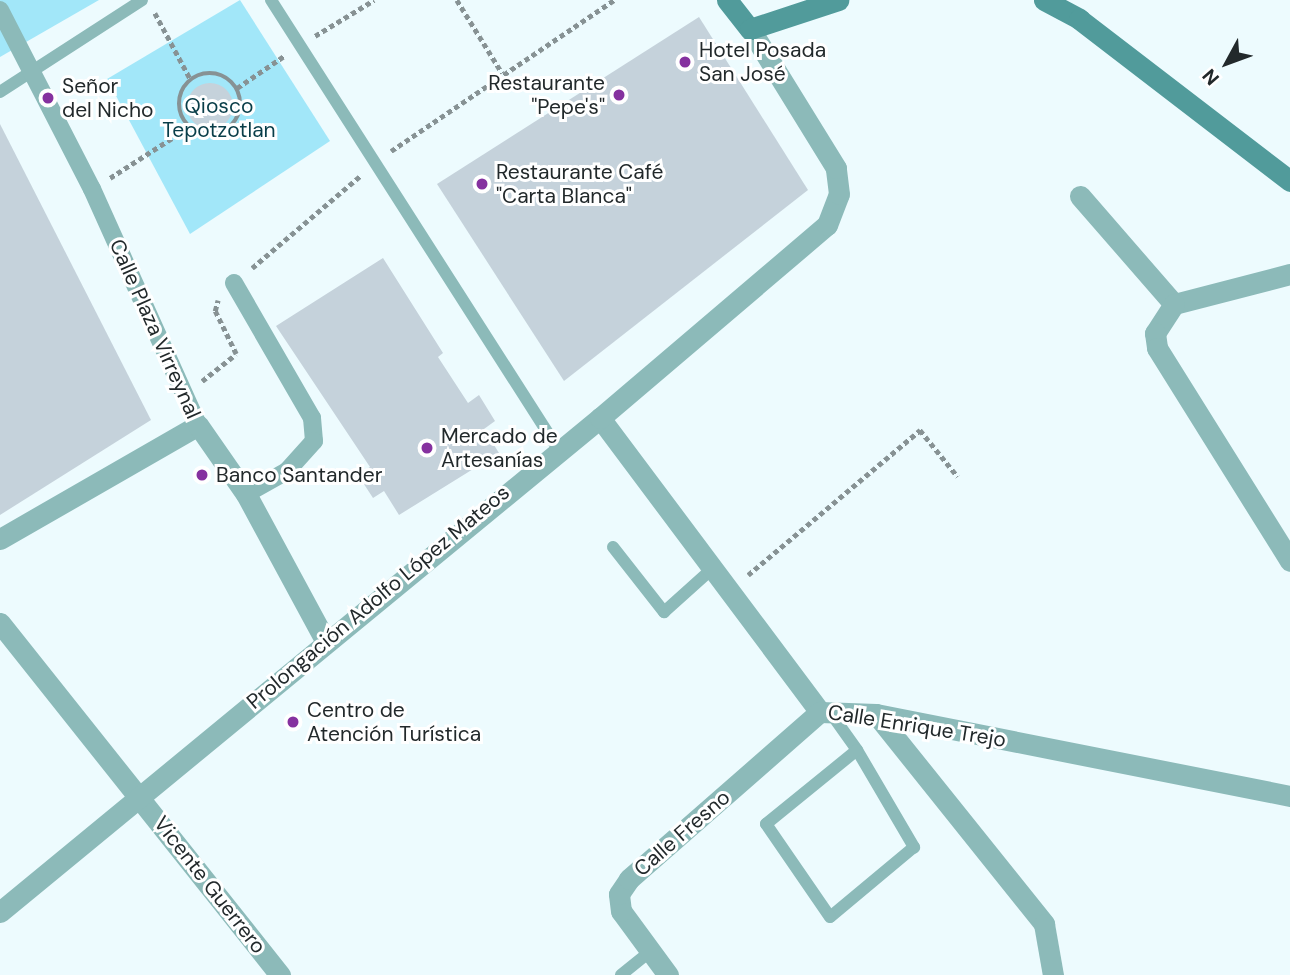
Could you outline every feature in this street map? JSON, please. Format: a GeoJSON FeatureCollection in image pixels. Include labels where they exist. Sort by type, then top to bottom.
{"type":"FeatureCollection","features":[{"type":"Feature","properties":{"kind":"main road"},"geometry":{"type":"LineString","coordinates":[[727,0],[750,29],[838,0]]}},
{"type":"Feature","properties":{"kind":"main road"},"geometry":{"type":"LineString","coordinates":[[1044,0],[1079,19],[1290,181]]}},
{"type":"Feature","properties":{"kind":"street","name":"Calle Plaza Virreynal"},"geometry":{"type":"LineString","coordinates":[[0,10],[34,70],[92,189],[198,425],[246,494],[325,639]]}},
{"type":"Feature","properties":{"kind":"street","name":"Prolongación Adolfo López Mateos"},"geometry":{"type":"LineString","coordinates":[[0,912],[325,639],[558,449],[600,418],[827,225],[839,194],[836,168],[750,29]]}},
{"type":"Feature","properties":{"kind":"street"},"geometry":{"type":"LineString","coordinates":[[1080,196],[1174,304]]}},
{"type":"Feature","properties":{"kind":"street"},"geometry":{"type":"LineString","coordinates":[[1290,274],[1174,304],[1155,333],[1157,348],[1290,561]]}},
{"type":"Feature","properties":{"kind":"street"},"geometry":{"type":"LineString","coordinates":[[233,283],[312,418],[314,442],[286,471],[246,494]]}},
{"type":"Feature","properties":{"kind":"street","name":"Calle Enrique Trejo"},"geometry":{"type":"LineString","coordinates":[[600,418],[825,712],[876,714],[1290,796]]}},
{"type":"Feature","properties":{"kind":"street"},"geometry":{"type":"LineString","coordinates":[[0,539],[198,425]]}},
{"type":"Feature","properties":{"kind":"street","name":"Vicente Guerrero"},"geometry":{"type":"LineString","coordinates":[[0,623],[140,795],[281,975]]}},
{"type":"Feature","properties":{"kind":"street","name":"Calle Fresno"},"geometry":{"type":"LineString","coordinates":[[668,975],[621,911],[619,894],[629,879],[825,712]]}},
{"type":"Feature","properties":{"kind":"street"},"geometry":{"type":"LineString","coordinates":[[876,714],[1044,924],[1053,975]]}},
{"type":"Feature","properties":{"kind":"lane"},"geometry":{"type":"LineString","coordinates":[[0,92],[145,0]]}},
{"type":"Feature","properties":{"kind":"lane"},"geometry":{"type":"LineString","coordinates":[[271,0],[558,449]]}},
{"type":"Feature","properties":{"kind":"lane"},"geometry":{"type":"LineString","coordinates":[[613,547],[664,612],[714,567]]}},
{"type":"Feature","properties":{"kind":"lane"},"geometry":{"type":"LineString","coordinates":[[825,712],[857,750],[914,847],[830,918],[766,824],[857,750]]}},
{"type":"Feature","properties":{"kind":"lane"},"geometry":{"type":"LineString","coordinates":[[621,975],[651,951]]}},
{"type":"Feature","properties":{"kind":"path"},"geometry":{"type":"LineString","coordinates":[[145,0],[191,80]]}},
{"type":"Feature","properties":{"kind":"path"},"geometry":{"type":"LineString","coordinates":[[457,0],[502,73]]}},
{"type":"Feature","properties":{"kind":"path"},"geometry":{"type":"LineString","coordinates":[[185,395],[236,354],[215,311],[221,294],[375,163],[502,73],[614,0]]}},
{"type":"Feature","properties":{"kind":"path"},"geometry":{"type":"LineString","coordinates":[[202,74],[228,78],[241,100],[235,124],[225,132],[200,134],[189,127],[179,103],[191,80],[202,74]]}},
{"type":"Feature","properties":{"kind":"path"},"geometry":{"type":"LineString","coordinates":[[92,189],[189,127]]}},
{"type":"Feature","properties":{"kind":"path"},"geometry":{"type":"LineString","coordinates":[[732,589],[920,430],[958,477]]}},
{"type":"Feature","properties":{"kind":"green space"},"geometry":{"type":"Polygon","coordinates":[[[0,0],[99,0],[0,57],[0,0]]]}},
{"type":"Feature","properties":{"kind":"green space","name":"Qiosco Tepotzotlan"},"geometry":{"type":"Polygon","coordinates":[[[240,0],[330,141],[190,234],[107,79],[240,0]]]}},
{"type":"Feature","properties":{"kind":"building"},"geometry":{"type":"Polygon","coordinates":[[[699,17],[808,190],[564,381],[437,184],[699,17]]]}},
{"type":"Feature","properties":{"kind":"building"},"geometry":{"type":"Polygon","coordinates":[[[210,83],[226,90],[233,106],[226,122],[210,129],[194,122],[187,106],[194,90],[210,83]]]}},
{"type":"Feature","properties":{"kind":"building"},"geometry":{"type":"Polygon","coordinates":[[[0,124],[151,420],[0,515],[0,124]]]}},
{"type":"Feature","properties":{"kind":"building"},"geometry":{"type":"Polygon","coordinates":[[[383,258],[443,353],[438,357],[468,403],[479,395],[495,421],[484,429],[499,453],[399,515],[384,491],[373,498],[358,475],[370,467],[276,326],[383,258]]]}},
{"type":"Feature","properties":{"kind":"place","name":"Hotel Posada San José"},"geometry":{"type":"Point","coordinates":[685,62]}},
{"type":"Feature","properties":{"kind":"place","name":"Restaurante \"Pepe's\""},"geometry":{"type":"Point","coordinates":[619,95]}},
{"type":"Feature","properties":{"kind":"place","name":"Señor del Nicho"},"geometry":{"type":"Point","coordinates":[48,98]}},
{"type":"Feature","properties":{"kind":"place","name":"Restaurante Café \"Carta Blanca\""},"geometry":{"type":"Point","coordinates":[482,184]}},
{"type":"Feature","properties":{"kind":"place","name":"Mercado de Artesanías"},"geometry":{"type":"Point","coordinates":[427,448]}},
{"type":"Feature","properties":{"kind":"place","name":"Banco Santander"},"geometry":{"type":"Point","coordinates":[202,475]}},
{"type":"Feature","properties":{"kind":"place","name":"Centro de Atención Turística"},"geometry":{"type":"Point","coordinates":[293,722]}}]}
